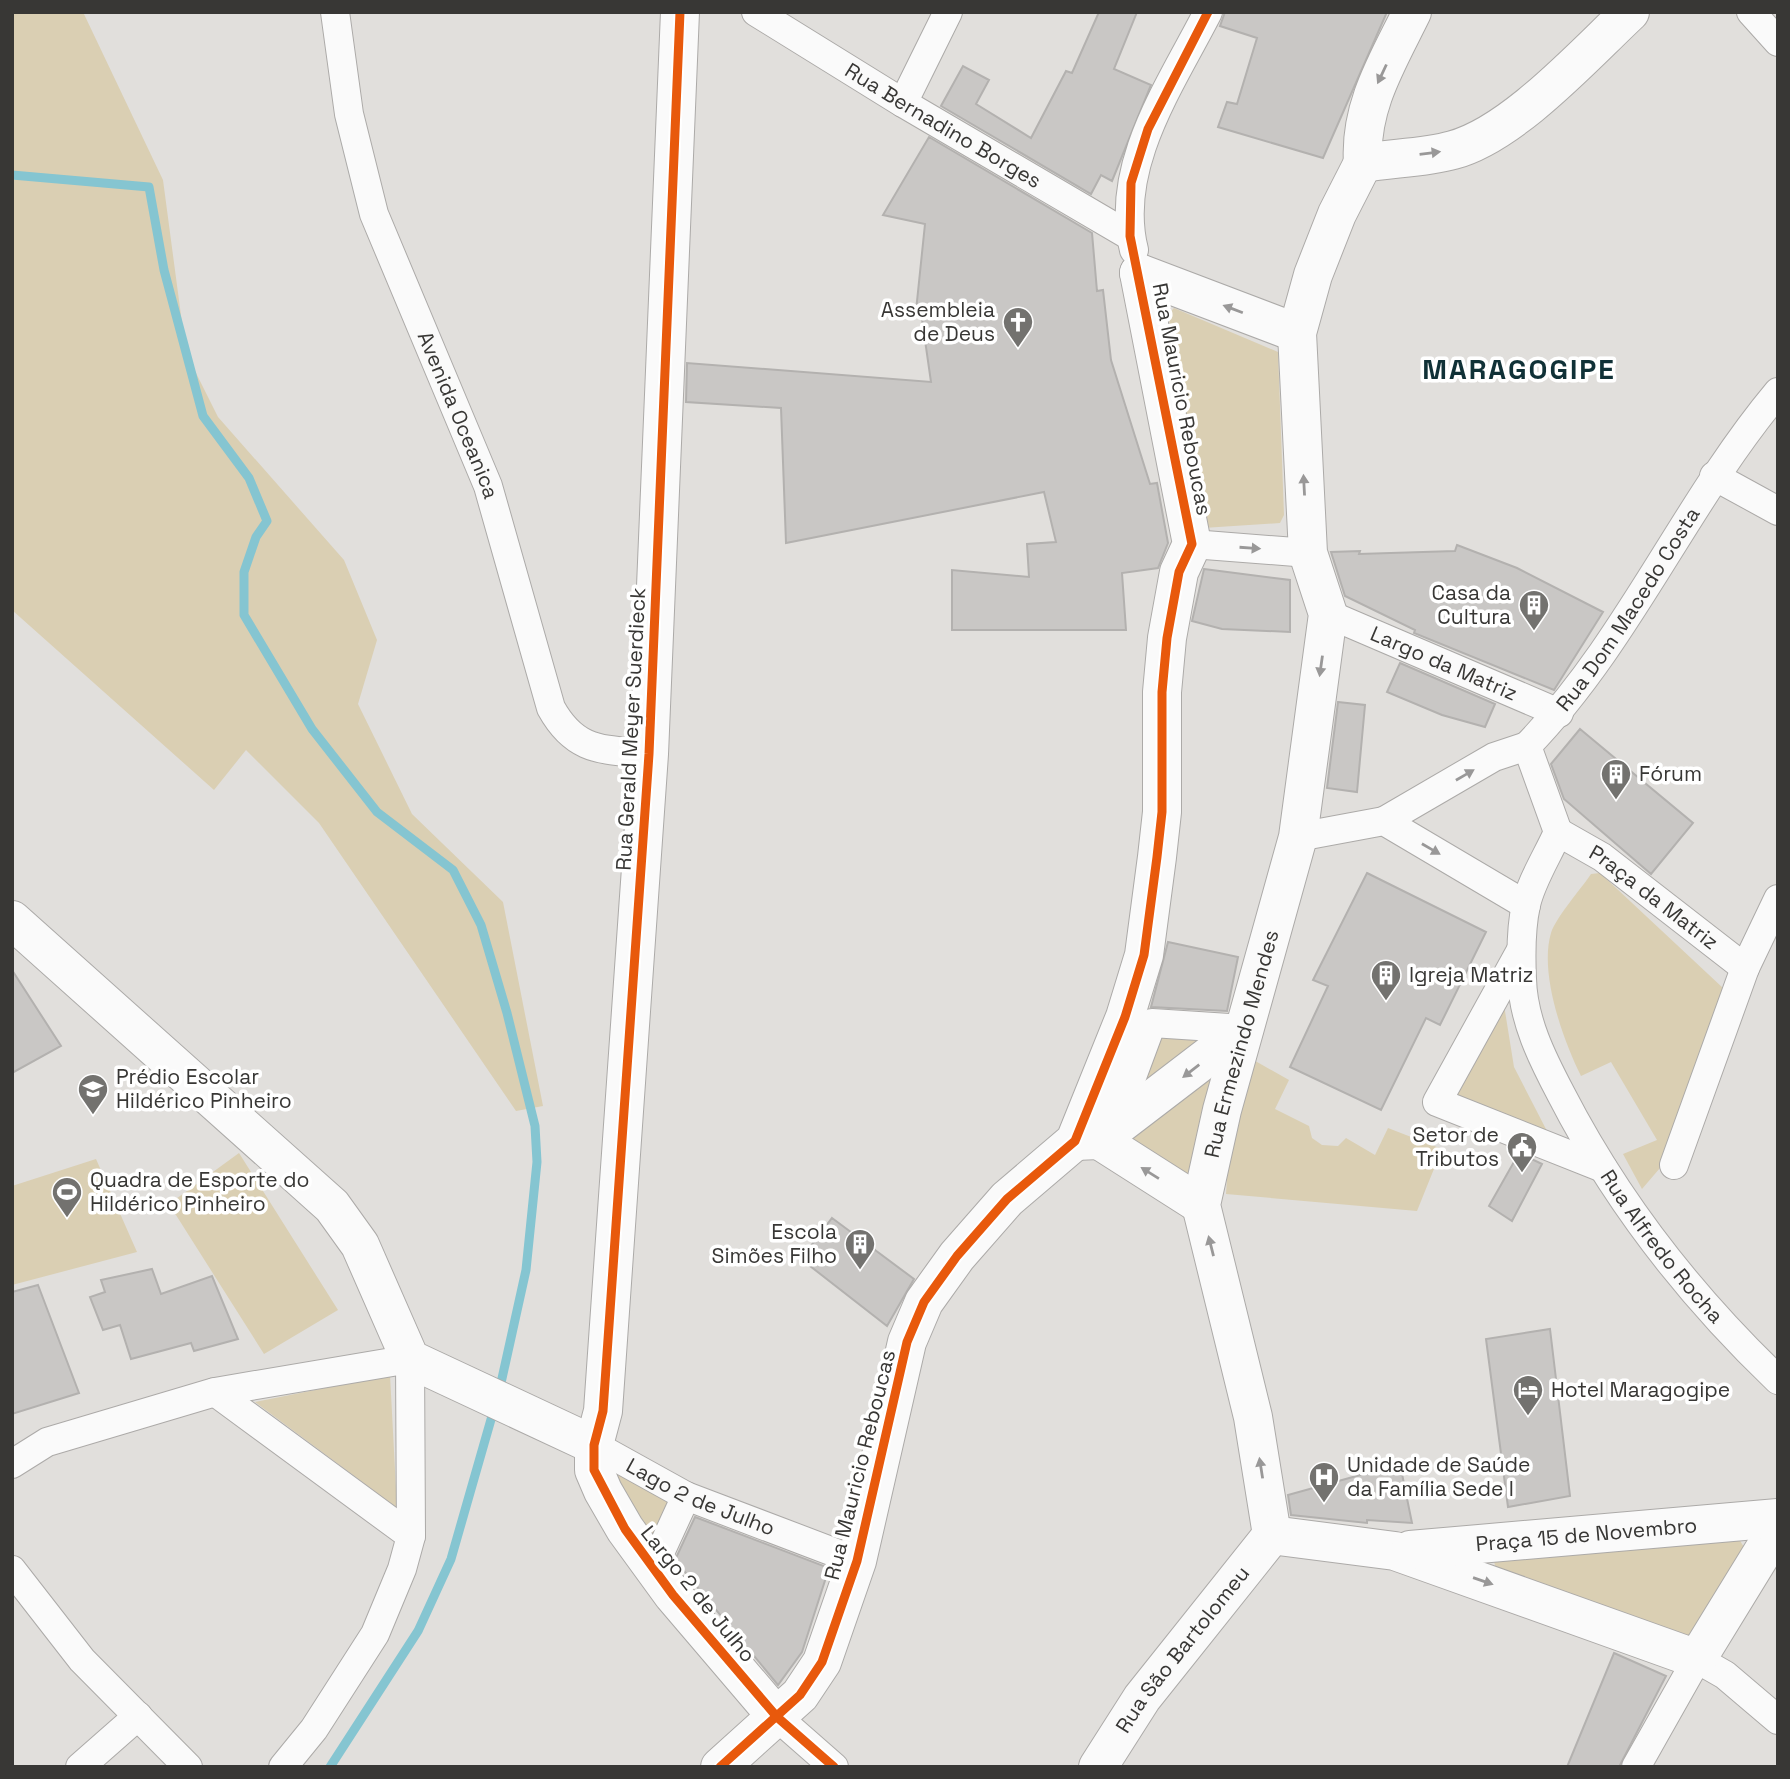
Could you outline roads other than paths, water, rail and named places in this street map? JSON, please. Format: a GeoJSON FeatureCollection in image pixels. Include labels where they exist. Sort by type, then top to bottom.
{"type":"FeatureCollection","features":[{"type":"Feature","properties":{"kind":"street","name":"Avenida Oceanica"},"geometry":{"type":"LineString","coordinates":[[335,12],[346,101],[374,214],[488,486],[551,708],[567,732],[585,746],[649,754]]}},
{"type":"Feature","properties":{"kind":"street","name":"Rua Gerald Meyer Suerdieck"},"geometry":{"type":"LineString","coordinates":[[594,1445],[603,1412],[649,754],[680,12]]}},
{"type":"Feature","properties":{"kind":"street","name":"Rua Bernadino Borges"},"geometry":{"type":"LineString","coordinates":[[756,12],[903,103],[1130,236]]}},
{"type":"Feature","properties":{"kind":"street"},"geometry":{"type":"LineString","coordinates":[[903,103],[948,12]]}},
{"type":"Feature","properties":{"kind":"street","name":"Rua Mauricio Reboucas"},"geometry":{"type":"LineString","coordinates":[[720,1767],[800,1695],[822,1662],[857,1561],[908,1342],[924,1302],[957,1256],[1007,1199],[1095,1137],[1125,1017],[1144,955],[1162,813],[1162,692],[1167,638],[1179,572],[1192,544],[1130,236],[1131,183],[1148,129],[1208,12]]}},
{"type":"Feature","properties":{"kind":"street"},"geometry":{"type":"LineString","coordinates":[[1412,12],[1372,95],[1361,137],[1363,163],[1452,151],[1483,139],[1547,90],[1630,12]]}},
{"type":"Feature","properties":{"kind":"street"},"geometry":{"type":"LineString","coordinates":[[1751,12],[1778,42]]}},
{"type":"Feature","properties":{"kind":"street","name":"Rua Ermezindo Mendes"},"geometry":{"type":"LineString","coordinates":[[1272,1535],[1253,1417],[1201,1205],[1210,1156],[1298,837],[1328,614],[1308,553],[1297,333],[1313,275],[1337,214],[1363,163]]}},
{"type":"Feature","properties":{"kind":"street"},"geometry":{"type":"LineString","coordinates":[[1139,273],[1297,333]]}},
{"type":"Feature","properties":{"kind":"street","name":"Rua Dom Macedo Costa"},"geometry":{"type":"LineString","coordinates":[[1527,746],[1559,713],[1614,635],[1714,476],[1778,392]]}},
{"type":"Feature","properties":{"kind":"street"},"geometry":{"type":"LineString","coordinates":[[1714,476],[1778,511]]}},
{"type":"Feature","properties":{"kind":"street"},"geometry":{"type":"LineString","coordinates":[[1192,544],[1308,553]]}},
{"type":"Feature","properties":{"kind":"street","name":"Largo da Matriz"},"geometry":{"type":"LineString","coordinates":[[1328,614],[1559,713]]}},
{"type":"Feature","properties":{"kind":"street"},"geometry":{"type":"LineString","coordinates":[[1298,837],[1384,821],[1494,757],[1527,746],[1558,832],[1526,905],[1524,944],[1437,1102],[1603,1168]]}},
{"type":"Feature","properties":{"kind":"street"},"geometry":{"type":"LineString","coordinates":[[1384,821],[1526,905]]}},
{"type":"Feature","properties":{"kind":"street","name":"Praça da Matriz"},"geometry":{"type":"LineString","coordinates":[[1558,832],[1602,857],[1745,968]]}},
{"type":"Feature","properties":{"kind":"street"},"geometry":{"type":"LineString","coordinates":[[1674,1166],[1745,968],[1778,899]]}},
{"type":"Feature","properties":{"kind":"street"},"geometry":{"type":"LineString","coordinates":[[14,924],[332,1206],[360,1245],[410,1359],[411,1536],[392,1598],[375,1634],[320,1720],[283,1767]]}},
{"type":"Feature","properties":{"kind":"street","name":"Rua Alfredo Rocha"},"geometry":{"type":"LineString","coordinates":[[1524,944],[1522,980],[1530,1027],[1564,1099],[1603,1168],[1637,1222],[1740,1343],[1778,1380]]}},
{"type":"Feature","properties":{"kind":"street"},"geometry":{"type":"LineString","coordinates":[[1095,1137],[1152,1023],[1244,1029]]}},
{"type":"Feature","properties":{"kind":"street"},"geometry":{"type":"LineString","coordinates":[[1095,1137],[1244,1029]]}},
{"type":"Feature","properties":{"kind":"street"},"geometry":{"type":"LineString","coordinates":[[1095,1137],[1201,1205]]}},
{"type":"Feature","properties":{"kind":"street"},"geometry":{"type":"LineString","coordinates":[[12,1464],[47,1442],[215,1392],[410,1359]]}},
{"type":"Feature","properties":{"kind":"street","name":"Lago 2 de Julho"},"geometry":{"type":"LineString","coordinates":[[410,1359],[594,1445],[686,1496],[857,1561]]}},
{"type":"Feature","properties":{"kind":"street"},"geometry":{"type":"LineString","coordinates":[[215,1392],[411,1536]]}},
{"type":"Feature","properties":{"kind":"street","name":"Largo 2 de Julho"},"geometry":{"type":"LineString","coordinates":[[594,1445],[594,1470],[625,1529],[653,1568],[777,1717]]}},
{"type":"Feature","properties":{"kind":"street"},"geometry":{"type":"LineString","coordinates":[[653,1568],[686,1496]]}},
{"type":"Feature","properties":{"kind":"street","name":"Praça 15 de Novembro"},"geometry":{"type":"LineString","coordinates":[[1395,1551],[1778,1518]]}},
{"type":"Feature","properties":{"kind":"street"},"geometry":{"type":"LineString","coordinates":[[1636,1767],[1697,1659],[1778,1527]]}},
{"type":"Feature","properties":{"kind":"street","name":"Praça 15 de Novembro"},"geometry":{"type":"LineString","coordinates":[[1272,1535],[1395,1551],[1697,1659],[1725,1675],[1778,1720]]}},
{"type":"Feature","properties":{"kind":"street","name":"Rua São Bartolomeu"},"geometry":{"type":"LineString","coordinates":[[1098,1767],[1142,1698],[1272,1535]]}},
{"type":"Feature","properties":{"kind":"street"},"geometry":{"type":"LineString","coordinates":[[12,1570],[82,1660],[188,1767]]}},
{"type":"Feature","properties":{"kind":"street"},"geometry":{"type":"LineString","coordinates":[[80,1767],[138,1716]]}},
{"type":"Feature","properties":{"kind":"street"},"geometry":{"type":"LineString","coordinates":[[777,1717],[834,1767]]}},
{"type":"Feature","properties":{"kind":"waterway"},"geometry":{"type":"LineString","coordinates":[[12,175],[149,187],[164,270],[203,416],[249,478],[267,521],[256,537],[244,572],[244,615],[312,729],[377,812],[453,870],[481,925],[507,1013],[535,1126],[537,1162],[526,1270],[499,1392]]}},
{"type":"Feature","properties":{"kind":"waterway"},"geometry":{"type":"LineString","coordinates":[[330,1767],[418,1631],[451,1559],[494,1409]]}},
{"type":"Feature","properties":{"kind":"place","name":"Assembleia de Deus"},"geometry":{"type":"Point","coordinates":[1018,349]}},
{"type":"Feature","properties":{"kind":"place","name":"Casa da Cultura"},"geometry":{"type":"Point","coordinates":[1534,632]}},
{"type":"Feature","properties":{"kind":"place","name":"Fórum"},"geometry":{"type":"Point","coordinates":[1616,801]}},
{"type":"Feature","properties":{"kind":"place","name":"Igreja Matriz"},"geometry":{"type":"Point","coordinates":[1386,1002]}},
{"type":"Feature","properties":{"kind":"place","name":"Prédio Escolar Hildérico Pinheiro"},"geometry":{"type":"Point","coordinates":[93,1116]}},
{"type":"Feature","properties":{"kind":"place","name":"Setor de Tributos"},"geometry":{"type":"Point","coordinates":[1522,1174]}},
{"type":"Feature","properties":{"kind":"place","name":"Quadra de Esporte do Hildérico Pinheiro"},"geometry":{"type":"Point","coordinates":[67,1219]}},
{"type":"Feature","properties":{"kind":"place","name":"Escola Simões Filho"},"geometry":{"type":"Point","coordinates":[860,1271]}},
{"type":"Feature","properties":{"kind":"place","name":"Hotel Maragogipe"},"geometry":{"type":"Point","coordinates":[1528,1417]}},
{"type":"Feature","properties":{"kind":"place","name":"Unidade de Saúde da Família Sede I"},"geometry":{"type":"Point","coordinates":[1324,1504]}},
{"type":"Feature","properties":{"kind":"district","name":"MARAGOGIPE"},"geometry":{"type":"Point","coordinates":[1519,369]}}]}
